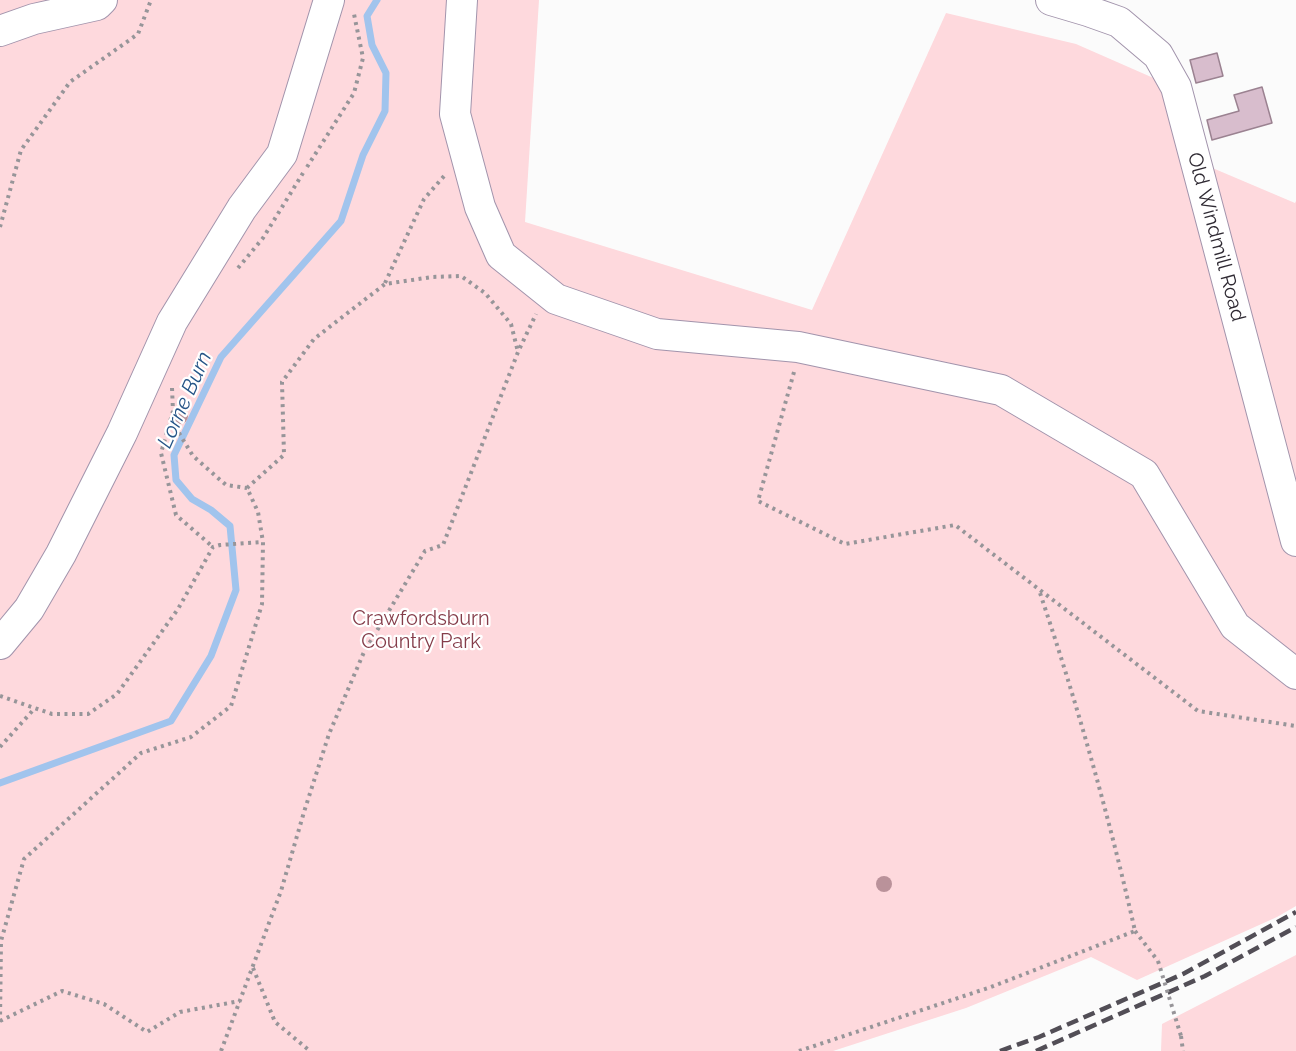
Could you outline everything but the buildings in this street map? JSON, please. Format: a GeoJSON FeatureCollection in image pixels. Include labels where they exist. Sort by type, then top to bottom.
{"type":"FeatureCollection","features":[{"type":"Feature","properties":{"kind":"street"},"geometry":{"type":"LineString","coordinates":[[0,31],[34,19],[97,5],[102,0]]}},
{"type":"Feature","properties":{"kind":"street"},"geometry":{"type":"LineString","coordinates":[[462,0],[455,114],[480,207],[501,255],[556,299],[657,334],[798,347],[1001,390],[1144,474],[1235,626],[1296,674]]}},
{"type":"Feature","properties":{"kind":"street","name":"Old Windmill Road"},"geometry":{"type":"LineString","coordinates":[[1063,2],[1119,22],[1158,55],[1176,87],[1296,541]]}},
{"type":"Feature","properties":{"kind":"street"},"geometry":{"type":"LineString","coordinates":[[0,644],[29,609],[61,554],[122,433],[172,322],[242,208],[282,154],[341,6]]}},
{"type":"Feature","properties":{"kind":"path"},"geometry":{"type":"LineString","coordinates":[[0,227],[21,150],[70,82],[138,34],[151,0]]}},
{"type":"Feature","properties":{"kind":"path"},"geometry":{"type":"LineString","coordinates":[[231,276],[263,238],[354,93],[363,58],[341,6]]}},
{"type":"Feature","properties":{"kind":"path"},"geometry":{"type":"LineString","coordinates":[[248,488],[284,455],[282,382],[314,339],[385,284],[424,199],[445,176],[467,159]]}},
{"type":"Feature","properties":{"kind":"path"},"geometry":{"type":"LineString","coordinates":[[385,284],[432,277],[461,276],[485,293],[511,324],[518,352]]}},
{"type":"Feature","properties":{"kind":"path"},"geometry":{"type":"LineString","coordinates":[[221,1051],[281,891],[329,734],[364,652],[425,551],[443,545],[518,352],[547,292]]}},
{"type":"Feature","properties":{"kind":"path"},"geometry":{"type":"LineString","coordinates":[[798,347],[797,363],[758,501],[845,544],[955,525],[1198,711],[1296,726]]}},
{"type":"Feature","properties":{"kind":"path"},"geometry":{"type":"LineString","coordinates":[[172,387],[173,411],[161,453],[176,515],[213,547]]}},
{"type":"Feature","properties":{"kind":"path"},"geometry":{"type":"LineString","coordinates":[[171,419],[194,456],[226,485],[248,488]]}},
{"type":"Feature","properties":{"kind":"path"},"geometry":{"type":"LineString","coordinates":[[240,1000],[180,1012],[147,1032],[104,1004],[62,991],[0,1022],[1,941],[24,859],[141,753],[191,737],[231,706],[262,604],[263,542],[258,512],[248,488]]}},
{"type":"Feature","properties":{"kind":"path"},"geometry":{"type":"LineString","coordinates":[[0,696],[52,714],[88,714],[117,694],[178,609],[213,547],[263,542]]}},
{"type":"Feature","properties":{"kind":"path"},"geometry":{"type":"LineString","coordinates":[[1039,590],[1068,675],[1098,779],[1135,931],[1158,961],[1181,1036],[1183,1051]]}},
{"type":"Feature","properties":{"kind":"path"},"geometry":{"type":"LineString","coordinates":[[0,747],[35,708]]}},
{"type":"Feature","properties":{"kind":"path"},"geometry":{"type":"LineString","coordinates":[[799,1051],[991,987],[1135,931]]}},
{"type":"Feature","properties":{"kind":"path"},"geometry":{"type":"LineString","coordinates":[[253,967],[275,1022],[310,1051]]}},
{"type":"Feature","properties":{"kind":"green space","name":"Crawfordsburn Country Park"},"geometry":{"type":"Polygon","coordinates":[[[0,0],[539,0],[525,222],[812,310],[946,13],[1076,44],[1158,80],[1196,161],[1295,203],[1296,201],[1296,906],[1277,917],[1137,980],[1091,957],[966,1008],[833,1051],[0,1051],[0,0]]]}},
{"type":"Feature","properties":{"kind":"green space"},"geometry":{"type":"Polygon","coordinates":[[[1296,955],[1296,1051],[1161,1051],[1162,1024],[1296,955]]]}},
{"type":"Feature","properties":{"kind":"waterway","name":"Lorne Burn"},"geometry":{"type":"LineString","coordinates":[[0,783],[171,721],[211,656],[236,590],[230,526],[211,510],[192,499],[176,480],[174,455],[221,357],[341,221],[363,155],[385,111],[386,73],[372,45],[367,16],[377,0]]}},
{"type":"Feature","properties":{"kind":"railway"},"geometry":{"type":"LineString","coordinates":[[1000,1051],[1039,1037],[1183,974],[1296,912]]}},
{"type":"Feature","properties":{"kind":"railway"},"geometry":{"type":"LineString","coordinates":[[1036,1051],[1205,976],[1296,927]]}}]}
